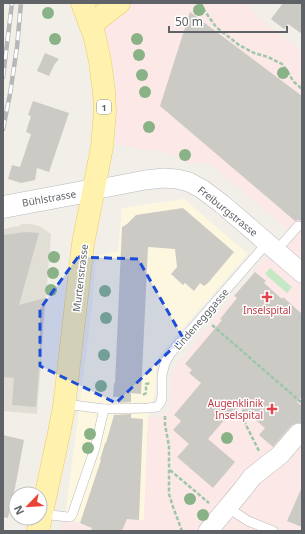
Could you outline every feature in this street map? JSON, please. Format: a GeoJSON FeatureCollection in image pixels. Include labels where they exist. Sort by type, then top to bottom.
{"type":"FeatureCollection","features":[{"type":"Feature","properties":{"kind":"main road","name":"1"},"geometry":{"type":"LineString","coordinates":[[82,3],[90,25]]}},
{"type":"Feature","properties":{"kind":"main road"},"geometry":{"type":"LineString","coordinates":[[90,25],[119,3]]}},
{"type":"Feature","properties":{"kind":"main road","name":"Murtenstrasse"},"geometry":{"type":"LineString","coordinates":[[48,486],[64,404],[83,244],[102,147],[104,92],[100,61],[94,34],[90,25]]}},
{"type":"Feature","properties":{"kind":"main road","name":"Bühlstrasse"},"geometry":{"type":"LineString","coordinates":[[5,206],[94,190]]}},
{"type":"Feature","properties":{"kind":"street","name":"Freiburgstrasse"},"geometry":{"type":"LineString","coordinates":[[94,190],[145,180],[177,179],[188,182],[209,194],[302,273]]}},
{"type":"Feature","properties":{"kind":"street"},"geometry":{"type":"LineString","coordinates":[[208,531],[252,477],[280,455],[300,433]]}},
{"type":"Feature","properties":{"kind":"lane","name":"Lindenegggasse"},"geometry":{"type":"LineString","coordinates":[[158,405],[161,402],[162,397],[162,375],[165,363],[170,354],[272,247],[298,226]]}},
{"type":"Feature","properties":{"kind":"lane"},"geometry":{"type":"LineString","coordinates":[[64,404],[104,409],[152,408],[158,405]]}},
{"type":"Feature","properties":{"kind":"lane"},"geometry":{"type":"LineString","coordinates":[[48,521],[70,517],[72,515],[95,448],[104,409]]}},
{"type":"Feature","properties":{"kind":"lane"},"geometry":{"type":"LineString","coordinates":[[225,511],[273,531]]}},
{"type":"Feature","properties":{"kind":"path"},"geometry":{"type":"LineString","coordinates":[[201,3],[216,27],[239,45],[254,53],[268,57],[282,64],[293,81],[302,89]]}},
{"type":"Feature","properties":{"kind":"path"},"geometry":{"type":"LineString","coordinates":[[215,328],[302,403]]}},
{"type":"Feature","properties":{"kind":"path"},"geometry":{"type":"LineString","coordinates":[[139,396],[146,393],[146,384],[154,383]]}},
{"type":"Feature","properties":{"kind":"path"},"geometry":{"type":"LineString","coordinates":[[158,405],[165,417],[169,446],[169,494],[182,531]]}},
{"type":"Feature","properties":{"kind":"path"},"geometry":{"type":"LineString","coordinates":[[244,410],[241,415],[266,466]]}},
{"type":"Feature","properties":{"kind":"path"},"geometry":{"type":"LineString","coordinates":[[170,470],[225,511]]}},
{"type":"Feature","properties":{"kind":"highlighted area"},"geometry":{"type":"Polygon","coordinates":[[[78,257],[138,259],[183,338],[116,403],[40,366],[40,309],[78,257]]]}},
{"type":"Feature","properties":{"kind":"shaded area","name":"Inselspital"},"geometry":{"type":"Polygon","coordinates":[[[121,3],[246,3],[258,18],[302,51],[302,531],[122,531],[127,519],[144,520],[148,417],[160,417],[169,413],[172,376],[178,363],[288,230],[209,163],[187,163],[162,151],[143,150],[116,144],[116,83],[111,55],[101,16],[121,3]]]}},
{"type":"Feature","properties":{"kind":"shaded area"},"geometry":{"type":"Polygon","coordinates":[[[184,199],[248,254],[157,358],[155,394],[148,417],[144,520],[127,519],[122,531],[102,531],[65,517],[92,306],[96,256],[118,251],[122,208],[184,199]]]}},
{"type":"Feature","properties":{"kind":"shaded area"},"geometry":{"type":"Polygon","coordinates":[[[21,224],[32,224],[41,227],[51,234],[37,414],[3,411],[3,230],[20,226],[21,224]]]}},
{"type":"Feature","properties":{"kind":"shaded area"},"geometry":{"type":"Polygon","coordinates":[[[65,517],[92,528],[102,531],[60,531],[65,517]]]}},
{"type":"Feature","properties":{"kind":"green space"},"geometry":{"type":"Polygon","coordinates":[[[270,268],[292,287],[287,293],[265,274],[270,268]]]}},
{"type":"Feature","properties":{"kind":"building"},"geometry":{"type":"Polygon","coordinates":[[[283,3],[302,3],[302,34],[288,24],[284,29],[271,19],[283,3]]]}},
{"type":"Feature","properties":{"kind":"building"},"geometry":{"type":"Polygon","coordinates":[[[190,12],[302,96],[302,222],[299,220],[295,221],[160,106],[190,12]]]}},
{"type":"Feature","properties":{"kind":"building"},"geometry":{"type":"Polygon","coordinates":[[[45,53],[59,59],[54,65],[49,76],[37,71],[45,53]]]}},
{"type":"Feature","properties":{"kind":"building"},"geometry":{"type":"Polygon","coordinates":[[[33,101],[69,113],[49,172],[37,168],[35,180],[21,183],[8,179],[12,165],[20,167],[31,134],[26,132],[31,116],[28,115],[33,101]]]}},
{"type":"Feature","properties":{"kind":"building"},"geometry":{"type":"Polygon","coordinates":[[[183,208],[234,252],[208,283],[204,286],[200,283],[194,291],[185,283],[183,285],[171,274],[177,267],[175,249],[148,247],[141,394],[131,393],[131,402],[118,403],[120,397],[113,397],[115,383],[122,227],[136,215],[183,208]]]}},
{"type":"Feature","properties":{"kind":"building"},"geometry":{"type":"Polygon","coordinates":[[[26,232],[39,233],[19,305],[45,298],[36,407],[12,405],[14,378],[3,377],[3,235],[26,232]]]}},
{"type":"Feature","properties":{"kind":"building"},"geometry":{"type":"Polygon","coordinates":[[[255,272],[266,281],[264,283],[302,314],[302,396],[297,402],[302,406],[302,423],[296,423],[291,426],[273,447],[259,435],[265,428],[240,407],[236,411],[233,410],[208,439],[235,462],[213,488],[177,457],[189,444],[173,430],[181,421],[174,415],[201,383],[189,373],[192,370],[185,364],[222,320],[220,319],[237,298],[234,296],[255,272]]]}},
{"type":"Feature","properties":{"kind":"building"},"geometry":{"type":"Polygon","coordinates":[[[131,414],[131,418],[143,419],[139,520],[127,519],[122,531],[90,531],[92,528],[80,523],[114,415],[131,414]]]}},
{"type":"Feature","properties":{"kind":"building"},"geometry":{"type":"Polygon","coordinates":[[[3,435],[24,440],[15,486],[8,486],[8,518],[3,517],[3,435]]]}},
{"type":"Feature","properties":{"kind":"building"},"geometry":{"type":"Polygon","coordinates":[[[302,487],[302,527],[287,521],[302,487]]]}},
{"type":"Feature","properties":{"kind":"railway"},"geometry":{"type":"LineString","coordinates":[[3,77],[12,3]]}},
{"type":"Feature","properties":{"kind":"railway"},"geometry":{"type":"LineString","coordinates":[[3,129],[17,47],[21,3]]}},
{"type":"Feature","properties":{"kind":"place","name":"Inselspital"},"geometry":{"type":"Point","coordinates":[267,297]}},
{"type":"Feature","properties":{"kind":"place","name":"Augenklinik Inselspital"},"geometry":{"type":"Point","coordinates":[272,409]}}]}
